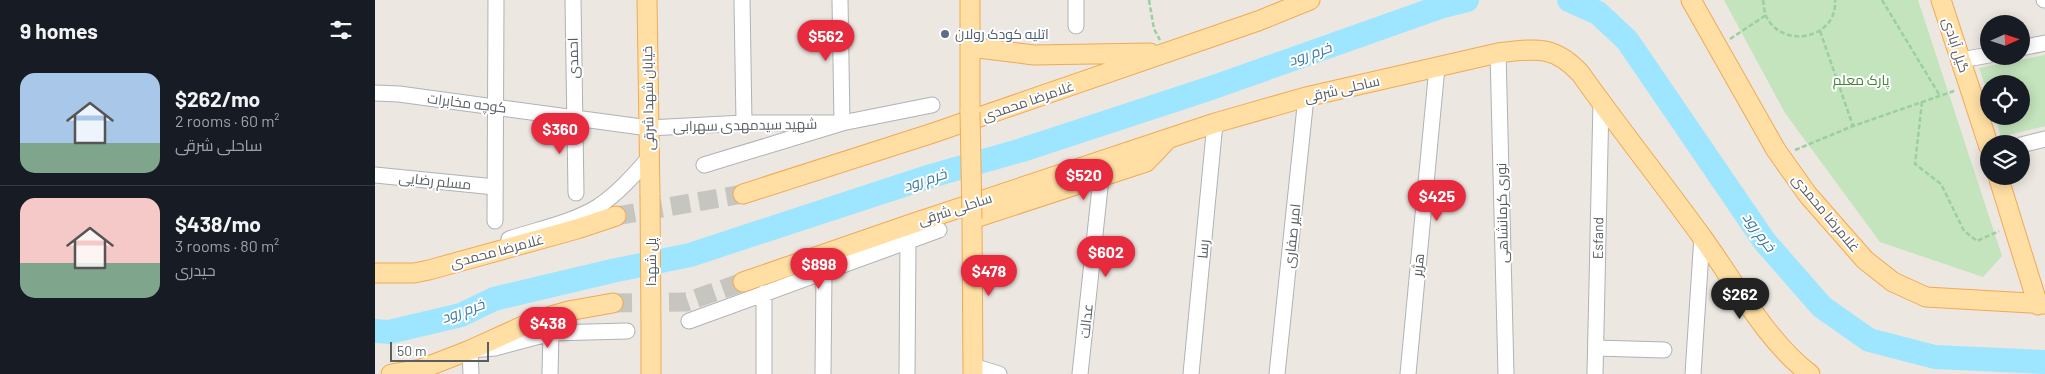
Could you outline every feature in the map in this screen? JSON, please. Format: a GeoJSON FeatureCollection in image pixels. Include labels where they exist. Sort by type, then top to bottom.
{"type":"FeatureCollection","features":[{"type":"Feature","properties":{"kind":"main road","name":"خیابان شهدا شرقی"},"geometry":{"type":"LineString","coordinates":[[647,0],[650,195]]}},
{"type":"Feature","properties":{"kind":"main road"},"geometry":{"type":"LineString","coordinates":[[970,0],[973,370]]}},
{"type":"Feature","properties":{"kind":"main road","name":"غلامرضا محمدی"},"geometry":{"type":"LineString","coordinates":[[743,194],[933,133],[1258,21],[1310,0]]}},
{"type":"Feature","properties":{"kind":"main road","name":"غلامرضا محمدی"},"geometry":{"type":"LineString","coordinates":[[1691,0],[1780,156],[1808,195],[1865,260],[1893,282],[1926,297],[2042,304]]}},
{"type":"Feature","properties":{"kind":"main road","name":"گیل آبادی"},"geometry":{"type":"LineString","coordinates":[[1941,0],[1985,135]]}},
{"type":"Feature","properties":{"kind":"main road"},"geometry":{"type":"LineString","coordinates":[[970,47],[1034,55],[1167,52]]}},
{"type":"Feature","properties":{"kind":"main road","name":"ساحلی شرقی"},"geometry":{"type":"LineString","coordinates":[[743,282],[920,220],[1168,138],[1306,97],[1498,53],[1528,50],[1550,51],[1568,60],[1580,73],[1701,236],[1794,368],[1810,374]]}},
{"type":"Feature","properties":{"kind":"main road"},"geometry":{"type":"LineString","coordinates":[[972,219],[1146,162],[1168,138]]}},
{"type":"Feature","properties":{"kind":"main road"},"geometry":{"type":"LineString","coordinates":[[2001,185],[2042,304]]}},
{"type":"Feature","properties":{"kind":"main road","name":"پل شهدا"},"geometry":{"type":"LineString","coordinates":[[650,195],[651,374]]}},
{"type":"Feature","properties":{"kind":"main road","name":"غلامرضا محمدی"},"geometry":{"type":"LineString","coordinates":[[375,273],[414,273],[429,270],[577,229],[616,216]]}},
{"type":"Feature","properties":{"kind":"main road"},"geometry":{"type":"LineString","coordinates":[[391,374],[421,371],[534,320],[568,311],[613,303]]}},
{"type":"Feature","properties":{"kind":"street"},"geometry":{"type":"LineString","coordinates":[[495,221],[496,0]]}},
{"type":"Feature","properties":{"kind":"street","name":"احمدی"},"geometry":{"type":"LineString","coordinates":[[573,0],[576,193]]}},
{"type":"Feature","properties":{"kind":"street"},"geometry":{"type":"LineString","coordinates":[[742,0],[744,123]]}},
{"type":"Feature","properties":{"kind":"street"},"geometry":{"type":"LineString","coordinates":[[839,0],[842,123]]}},
{"type":"Feature","properties":{"kind":"street"},"geometry":{"type":"LineString","coordinates":[[1076,0],[1076,26]]}},
{"type":"Feature","properties":{"kind":"street"},"geometry":{"type":"LineString","coordinates":[[2030,46],[2045,44]]}},
{"type":"Feature","properties":{"kind":"street","name":"نوری کرمانشاهی"},"geometry":{"type":"LineString","coordinates":[[1498,53],[1506,374]]}},
{"type":"Feature","properties":{"kind":"street"},"geometry":{"type":"LineString","coordinates":[[1961,60],[1980,57]]}},
{"type":"Feature","properties":{"kind":"street","name":"هژبر"},"geometry":{"type":"LineString","coordinates":[[1407,374],[1437,67]]}},
{"type":"Feature","properties":{"kind":"street","name":"کوچه مخابرات"},"geometry":{"type":"LineString","coordinates":[[375,92],[496,106],[649,128]]}},
{"type":"Feature","properties":{"kind":"street","name":"امیر صفاری"},"geometry":{"type":"LineString","coordinates":[[1277,374],[1306,97]]}},
{"type":"Feature","properties":{"kind":"street","name":"Esfand"},"geometry":{"type":"LineString","coordinates":[[1595,374],[1601,102]]}},
{"type":"Feature","properties":{"kind":"street"},"geometry":{"type":"LineString","coordinates":[[704,165],[842,123],[932,104]]}},
{"type":"Feature","properties":{"kind":"street","name":"شهید سیدمهدی سهرابی"},"geometry":{"type":"LineString","coordinates":[[649,128],[744,123],[842,123]]}},
{"type":"Feature","properties":{"kind":"street","name":"رسا"},"geometry":{"type":"LineString","coordinates":[[1191,374],[1215,124]]}},
{"type":"Feature","properties":{"kind":"street"},"geometry":{"type":"LineString","coordinates":[[2030,143],[2045,139]]}},
{"type":"Feature","properties":{"kind":"street"},"geometry":{"type":"LineString","coordinates":[[429,270],[467,252],[576,218],[599,205],[625,185],[649,158]]}},
{"type":"Feature","properties":{"kind":"street","name":"مسلم رضایی"},"geometry":{"type":"LineString","coordinates":[[375,175],[495,187]]}},
{"type":"Feature","properties":{"kind":"street","name":"عدالت"},"geometry":{"type":"LineString","coordinates":[[1080,374],[1101,178]]}},
{"type":"Feature","properties":{"kind":"street"},"geometry":{"type":"LineString","coordinates":[[689,321],[939,230]]}},
{"type":"Feature","properties":{"kind":"street"},"geometry":{"type":"LineString","coordinates":[[1693,374],[1701,236]]}},
{"type":"Feature","properties":{"kind":"street"},"geometry":{"type":"LineString","coordinates":[[907,374],[908,240]]}},
{"type":"Feature","properties":{"kind":"street"},"geometry":{"type":"LineString","coordinates":[[823,374],[824,272]]}},
{"type":"Feature","properties":{"kind":"street"},"geometry":{"type":"LineString","coordinates":[[763,374],[765,294]]}},
{"type":"Feature","properties":{"kind":"street"},"geometry":{"type":"LineString","coordinates":[[471,374],[470,350],[495,348],[551,333],[627,331]]}},
{"type":"Feature","properties":{"kind":"street"},"geometry":{"type":"LineString","coordinates":[[550,374],[551,333]]}},
{"type":"Feature","properties":{"kind":"street"},"geometry":{"type":"LineString","coordinates":[[1595,348],[1664,350]]}},
{"type":"Feature","properties":{"kind":"street"},"geometry":{"type":"LineString","coordinates":[[973,370],[999,374]]}},
{"type":"Feature","properties":{"kind":"path"},"geometry":{"type":"LineString","coordinates":[[1149,0],[1154,29],[1167,52]]}},
{"type":"Feature","properties":{"kind":"path"},"geometry":{"type":"LineString","coordinates":[[1763,0],[1766,15],[1775,28],[1789,36],[1805,37],[1820,31],[1831,19],[1835,0]]}},
{"type":"Feature","properties":{"kind":"path"},"geometry":{"type":"LineString","coordinates":[[1882,0],[1940,96]]}},
{"type":"Feature","properties":{"kind":"path"},"geometry":{"type":"LineString","coordinates":[[1718,48],[1766,15]]}},
{"type":"Feature","properties":{"kind":"path"},"geometry":{"type":"LineString","coordinates":[[1820,31],[1853,126]]}},
{"type":"Feature","properties":{"kind":"path"},"geometry":{"type":"LineString","coordinates":[[1780,156],[1853,126],[1969,86]]}},
{"type":"Feature","properties":{"kind":"path"},"geometry":{"type":"LineString","coordinates":[[1922,102],[1915,164],[1941,184],[1964,231],[1977,241],[2013,223]]}},
{"type":"Feature","properties":{"kind":"green space","name":"پارک معلم"},"geometry":{"type":"Polygon","coordinates":[[[1724,0],[1918,0],[2002,256],[1983,277],[1880,242],[1785,113],[1724,0]]]}},
{"type":"Feature","properties":{"kind":"green space"},"geometry":{"type":"Polygon","coordinates":[[[2045,55],[2045,126],[2009,135],[2000,135],[1998,125],[2030,125],[2030,75],[1981,75],[1979,68],[1994,65],[2030,65],[2030,58],[2045,55]]]}},
{"type":"Feature","properties":{"kind":"waterway","name":"خرم رود"},"geometry":{"type":"LineString","coordinates":[[375,331],[389,332],[461,315],[494,299],[690,255],[931,176],[1022,150],[1211,88],[1443,6],[1467,0]]}},
{"type":"Feature","properties":{"kind":"waterway","name":"خرم رود"},"geometry":{"type":"LineString","coordinates":[[1569,0],[1598,13],[1627,40],[1765,242],[1822,307],[1869,340],[1935,357],[2045,362]]}},
{"type":"Feature","properties":{"kind":"tunnel"},"geometry":{"type":"LineString","coordinates":[[616,216],[743,194]]}},
{"type":"Feature","properties":{"kind":"tunnel"},"geometry":{"type":"LineString","coordinates":[[613,303],[686,302],[743,282]]}},
{"type":"Feature","properties":{"kind":"place","name":"اتلیه کودک رولان"},"geometry":{"type":"Point","coordinates":[945,34]}}]}
